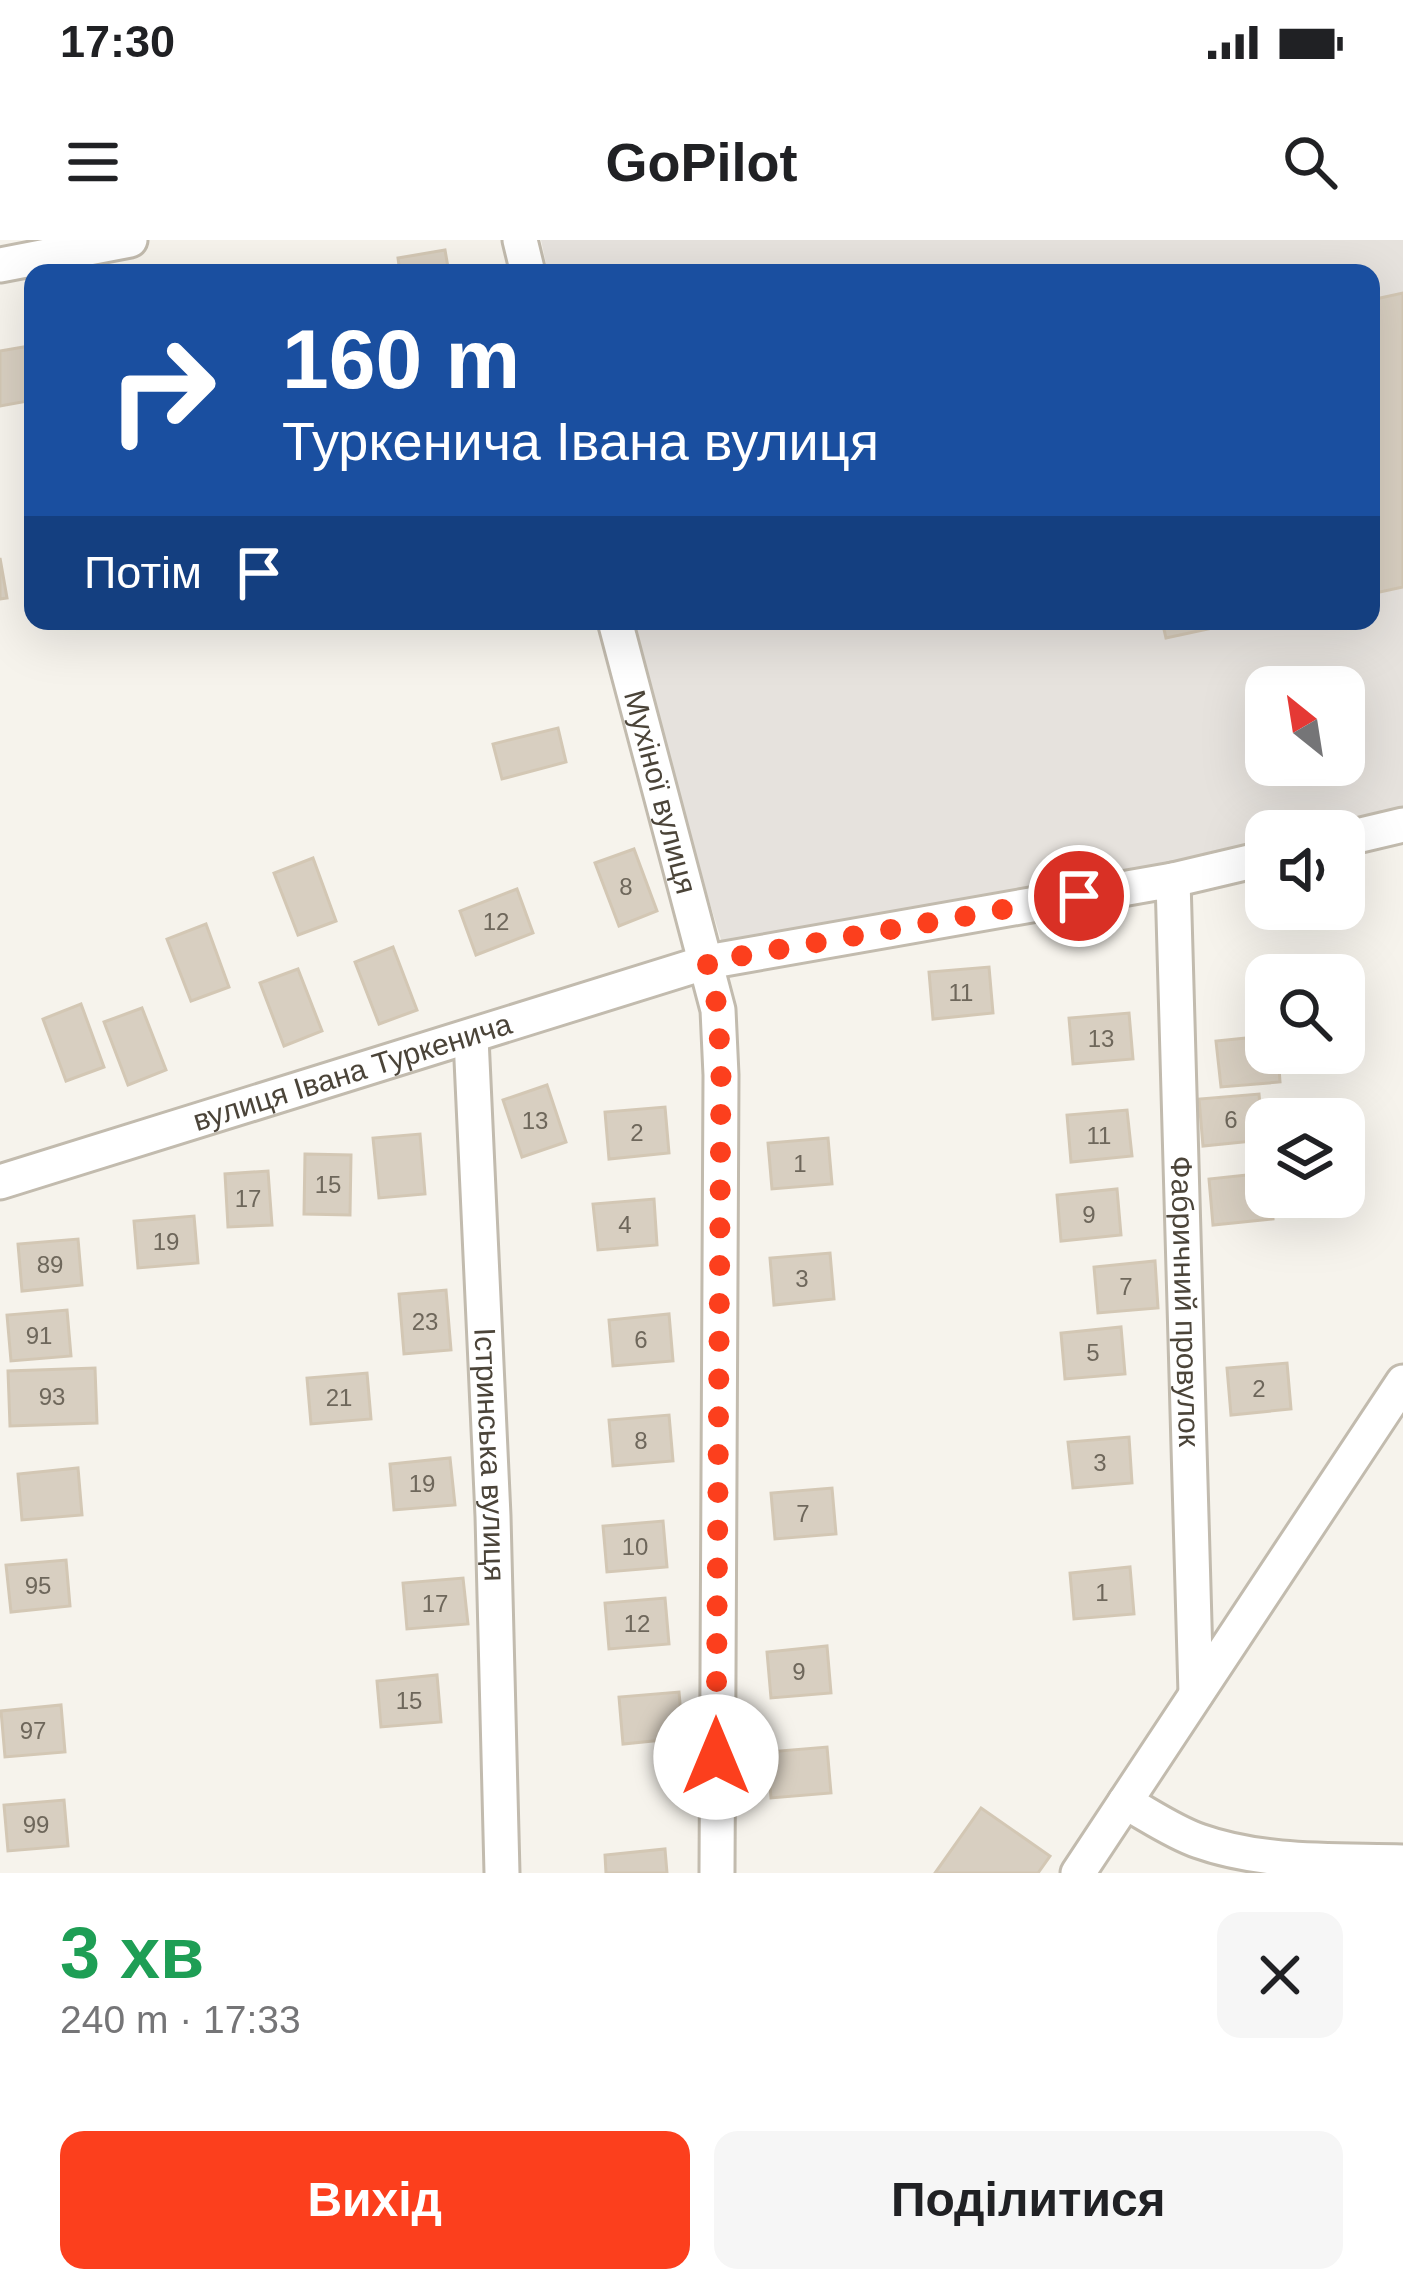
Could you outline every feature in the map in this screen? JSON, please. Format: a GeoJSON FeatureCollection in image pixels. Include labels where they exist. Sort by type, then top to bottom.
{"type":"FeatureCollection","features":[{"type":"Feature","properties":{"kind":"street"},"geometry":{"type":"LineString","coordinates":[[0,266],[130,240]]}},
{"type":"Feature","properties":{"kind":"street","name":"Мухіної вулиця"},"geometry":{"type":"LineString","coordinates":[[617,630],[718,1010],[717,1873]]}},
{"type":"Feature","properties":{"kind":"street"},"geometry":{"type":"LineString","coordinates":[[1365,834],[1403,825]]}},
{"type":"Feature","properties":{"kind":"street","name":"вулиця Івана Туркенича"},"geometry":{"type":"LineString","coordinates":[[0,1182],[707,962],[1173,894],[1245,866]]}},
{"type":"Feature","properties":{"kind":"street","name":"Фабричний провулок"},"geometry":{"type":"LineString","coordinates":[[1173,894],[1196,1694]]}},
{"type":"Feature","properties":{"kind":"street","name":"Істринська вулиця"},"geometry":{"type":"LineString","coordinates":[[471,1038],[493,1516],[502,1873]]}},
{"type":"Feature","properties":{"kind":"street"},"geometry":{"type":"LineString","coordinates":[[1078,1873],[1403,1382]]}},
{"type":"Feature","properties":{"kind":"street"},"geometry":{"type":"LineString","coordinates":[[1124,1802],[1194,1840],[1235,1852],[1302,1866],[1403,1862]]}},
{"type":"Feature","properties":{"kind":"shaded area"},"geometry":{"type":"Polygon","coordinates":[[[541,240],[1403,240],[1403,832],[1365,832],[1365,810],[1245,810],[1245,870],[731,972],[626,630],[1380,630],[1380,264],[546,264],[541,240]]]}},
{"type":"Feature","properties":{"kind":"building"},"geometry":{"type":"Polygon","coordinates":[[[445,250],[447,264],[399,264],[398,258],[445,250]]]}},
{"type":"Feature","properties":{"kind":"building"},"geometry":{"type":"Polygon","coordinates":[[[1403,293],[1403,587],[1380,592],[1380,298],[1403,293]]]}},
{"type":"Feature","properties":{"kind":"building"},"geometry":{"type":"Polygon","coordinates":[[[24,347],[24,402],[0,406],[0,351],[24,347]]]}},
{"type":"Feature","properties":{"kind":"building"},"geometry":{"type":"Polygon","coordinates":[[[0,558],[7,598],[0,599],[0,558]]]}},
{"type":"Feature","properties":{"kind":"building"},"geometry":{"type":"Polygon","coordinates":[[[1164,630],[1203,630],[1166,638],[1164,630]]]}},
{"type":"Feature","properties":{"kind":"building"},"geometry":{"type":"Polygon","coordinates":[[[558,728],[566,762],[502,779],[493,744],[558,728]]]}},
{"type":"Feature","properties":{"kind":"building"},"geometry":{"type":"Polygon","coordinates":[[[634,849],[657,911],[619,926],[595,863],[634,849]]]}},
{"type":"Feature","properties":{"kind":"building"},"geometry":{"type":"Polygon","coordinates":[[[313,858],[336,921],[298,935],[274,873],[313,858]]]}},
{"type":"Feature","properties":{"kind":"building"},"geometry":{"type":"Polygon","coordinates":[[[517,889],[533,933],[476,955],[460,911],[517,889]]]}},
{"type":"Feature","properties":{"kind":"building"},"geometry":{"type":"Polygon","coordinates":[[[206,924],[229,987],[191,1001],[167,939],[206,924]]]}},
{"type":"Feature","properties":{"kind":"building"},"geometry":{"type":"Polygon","coordinates":[[[393,947],[417,1010],[379,1024],[355,962],[393,947]]]}},
{"type":"Feature","properties":{"kind":"building"},"geometry":{"type":"Polygon","coordinates":[[[989,967],[993,1013],[933,1019],[929,972],[989,967]]]}},
{"type":"Feature","properties":{"kind":"building"},"geometry":{"type":"Polygon","coordinates":[[[298,969],[322,1031],[284,1046],[260,983],[298,969]]]}},
{"type":"Feature","properties":{"kind":"building"},"geometry":{"type":"Polygon","coordinates":[[[81,1004],[104,1067],[66,1081],[43,1019],[81,1004]]]}},
{"type":"Feature","properties":{"kind":"building"},"geometry":{"type":"Polygon","coordinates":[[[142,1008],[166,1070],[128,1085],[104,1022],[142,1008]]]}},
{"type":"Feature","properties":{"kind":"building"},"geometry":{"type":"Polygon","coordinates":[[[1129,1013],[1133,1059],[1073,1064],[1069,1018],[1129,1013]]]}},
{"type":"Feature","properties":{"kind":"building"},"geometry":{"type":"Polygon","coordinates":[[[1245,1038],[1245,1074],[1279,1074],[1280,1082],[1221,1087],[1216,1041],[1245,1038]]]}},
{"type":"Feature","properties":{"kind":"building"},"geometry":{"type":"Polygon","coordinates":[[[547,1085],[566,1142],[522,1157],[503,1100],[547,1085]]]}},
{"type":"Feature","properties":{"kind":"building"},"geometry":{"type":"Polygon","coordinates":[[[1259,1094],[1259,1098],[1245,1098],[1245,1142],[1203,1146],[1199,1099],[1259,1094]]]}},
{"type":"Feature","properties":{"kind":"building"},"geometry":{"type":"Polygon","coordinates":[[[665,1107],[669,1153],[609,1159],[605,1112],[665,1107]]]}},
{"type":"Feature","properties":{"kind":"building"},"geometry":{"type":"Polygon","coordinates":[[[1127,1110],[1132,1156],[1071,1162],[1067,1115],[1127,1110]]]}},
{"type":"Feature","properties":{"kind":"building"},"geometry":{"type":"Polygon","coordinates":[[[420,1134],[425,1194],[379,1198],[373,1138],[420,1134]]]}},
{"type":"Feature","properties":{"kind":"building"},"geometry":{"type":"Polygon","coordinates":[[[828,1138],[832,1184],[772,1189],[768,1143],[828,1138]]]}},
{"type":"Feature","properties":{"kind":"building"},"geometry":{"type":"Polygon","coordinates":[[[305,1154],[351,1155],[350,1215],[304,1214],[305,1154]]]}},
{"type":"Feature","properties":{"kind":"building"},"geometry":{"type":"Polygon","coordinates":[[[268,1171],[272,1225],[228,1227],[225,1174],[268,1171]]]}},
{"type":"Feature","properties":{"kind":"building"},"geometry":{"type":"Polygon","coordinates":[[[1245,1175],[1245,1218],[1273,1219],[1213,1225],[1209,1179],[1245,1175]]]}},
{"type":"Feature","properties":{"kind":"building"},"geometry":{"type":"Polygon","coordinates":[[[1117,1189],[1121,1235],[1061,1241],[1057,1195],[1117,1189]]]}},
{"type":"Feature","properties":{"kind":"building"},"geometry":{"type":"Polygon","coordinates":[[[654,1199],[657,1245],[598,1250],[593,1204],[654,1199]]]}},
{"type":"Feature","properties":{"kind":"building"},"geometry":{"type":"Polygon","coordinates":[[[194,1216],[198,1263],[138,1268],[134,1221],[194,1216]]]}},
{"type":"Feature","properties":{"kind":"building"},"geometry":{"type":"Polygon","coordinates":[[[78,1239],[82,1285],[22,1291],[18,1244],[78,1239]]]}},
{"type":"Feature","properties":{"kind":"building"},"geometry":{"type":"Polygon","coordinates":[[[830,1253],[834,1299],[774,1305],[770,1258],[830,1253]]]}},
{"type":"Feature","properties":{"kind":"building"},"geometry":{"type":"Polygon","coordinates":[[[1155,1261],[1158,1308],[1098,1313],[1094,1267],[1155,1261]]]}},
{"type":"Feature","properties":{"kind":"building"},"geometry":{"type":"Polygon","coordinates":[[[446,1290],[451,1350],[404,1354],[399,1294],[446,1290]]]}},
{"type":"Feature","properties":{"kind":"building"},"geometry":{"type":"Polygon","coordinates":[[[67,1310],[71,1356],[11,1361],[7,1315],[67,1310]]]}},
{"type":"Feature","properties":{"kind":"building"},"geometry":{"type":"Polygon","coordinates":[[[669,1314],[673,1361],[613,1366],[609,1320],[669,1314]]]}},
{"type":"Feature","properties":{"kind":"building"},"geometry":{"type":"Polygon","coordinates":[[[1121,1327],[1125,1374],[1065,1379],[1061,1333],[1121,1327]]]}},
{"type":"Feature","properties":{"kind":"building"},"geometry":{"type":"Polygon","coordinates":[[[1287,1363],[1291,1409],[1231,1415],[1227,1368],[1287,1363]]]}},
{"type":"Feature","properties":{"kind":"building"},"geometry":{"type":"Polygon","coordinates":[[[95,1368],[97,1423],[10,1426],[8,1371],[95,1368]]]}},
{"type":"Feature","properties":{"kind":"building"},"geometry":{"type":"Polygon","coordinates":[[[367,1373],[371,1419],[311,1424],[307,1378],[367,1373]]]}},
{"type":"Feature","properties":{"kind":"building"},"geometry":{"type":"Polygon","coordinates":[[[669,1415],[673,1461],[613,1466],[609,1420],[669,1415]]]}},
{"type":"Feature","properties":{"kind":"building"},"geometry":{"type":"Polygon","coordinates":[[[1129,1437],[1132,1483],[1073,1488],[1068,1442],[1129,1437]]]}},
{"type":"Feature","properties":{"kind":"building"},"geometry":{"type":"Polygon","coordinates":[[[450,1458],[455,1505],[394,1510],[390,1464],[450,1458]]]}},
{"type":"Feature","properties":{"kind":"building"},"geometry":{"type":"Polygon","coordinates":[[[78,1468],[82,1515],[22,1520],[18,1474],[78,1468]]]}},
{"type":"Feature","properties":{"kind":"building"},"geometry":{"type":"Polygon","coordinates":[[[832,1488],[836,1534],[775,1539],[771,1493],[832,1488]]]}},
{"type":"Feature","properties":{"kind":"building"},"geometry":{"type":"Polygon","coordinates":[[[663,1521],[667,1567],[607,1572],[603,1526],[663,1521]]]}},
{"type":"Feature","properties":{"kind":"building"},"geometry":{"type":"Polygon","coordinates":[[[66,1560],[70,1606],[11,1612],[6,1565],[66,1560]]]}},
{"type":"Feature","properties":{"kind":"building"},"geometry":{"type":"Polygon","coordinates":[[[1130,1567],[1134,1614],[1074,1619],[1070,1573],[1130,1567]]]}},
{"type":"Feature","properties":{"kind":"building"},"geometry":{"type":"Polygon","coordinates":[[[463,1578],[468,1624],[407,1629],[403,1583],[463,1578]]]}},
{"type":"Feature","properties":{"kind":"building"},"geometry":{"type":"Polygon","coordinates":[[[665,1598],[669,1644],[609,1649],[605,1603],[665,1598]]]}},
{"type":"Feature","properties":{"kind":"building"},"geometry":{"type":"Polygon","coordinates":[[[827,1646],[831,1693],[771,1698],[767,1652],[827,1646]]]}},
{"type":"Feature","properties":{"kind":"building"},"geometry":{"type":"Polygon","coordinates":[[[437,1675],[441,1722],[381,1727],[377,1681],[437,1675]]]}},
{"type":"Feature","properties":{"kind":"building"},"geometry":{"type":"Polygon","coordinates":[[[679,1692],[683,1738],[623,1744],[619,1697],[679,1692]]]}},
{"type":"Feature","properties":{"kind":"building"},"geometry":{"type":"Polygon","coordinates":[[[61,1705],[65,1752],[5,1757],[1,1711],[61,1705]]]}},
{"type":"Feature","properties":{"kind":"building"},"geometry":{"type":"Polygon","coordinates":[[[827,1747],[831,1793],[771,1798],[767,1752],[827,1747]]]}},
{"type":"Feature","properties":{"kind":"building"},"geometry":{"type":"Polygon","coordinates":[[[64,1800],[68,1846],[8,1851],[4,1805],[64,1800]]]}},
{"type":"Feature","properties":{"kind":"building"},"geometry":{"type":"Polygon","coordinates":[[[981,1808],[1050,1856],[1038,1873],[935,1873],[981,1808]]]}},
{"type":"Feature","properties":{"kind":"building"},"geometry":{"type":"Polygon","coordinates":[[[665,1849],[667,1873],[606,1873],[605,1855],[665,1849]]]}},
{"type":"Feature","properties":{"kind":"route"},"geometry":{"type":"LineString","coordinates":[[716,1757],[721,1075],[718,1010],[707,962],[1079,896]]}}]}
